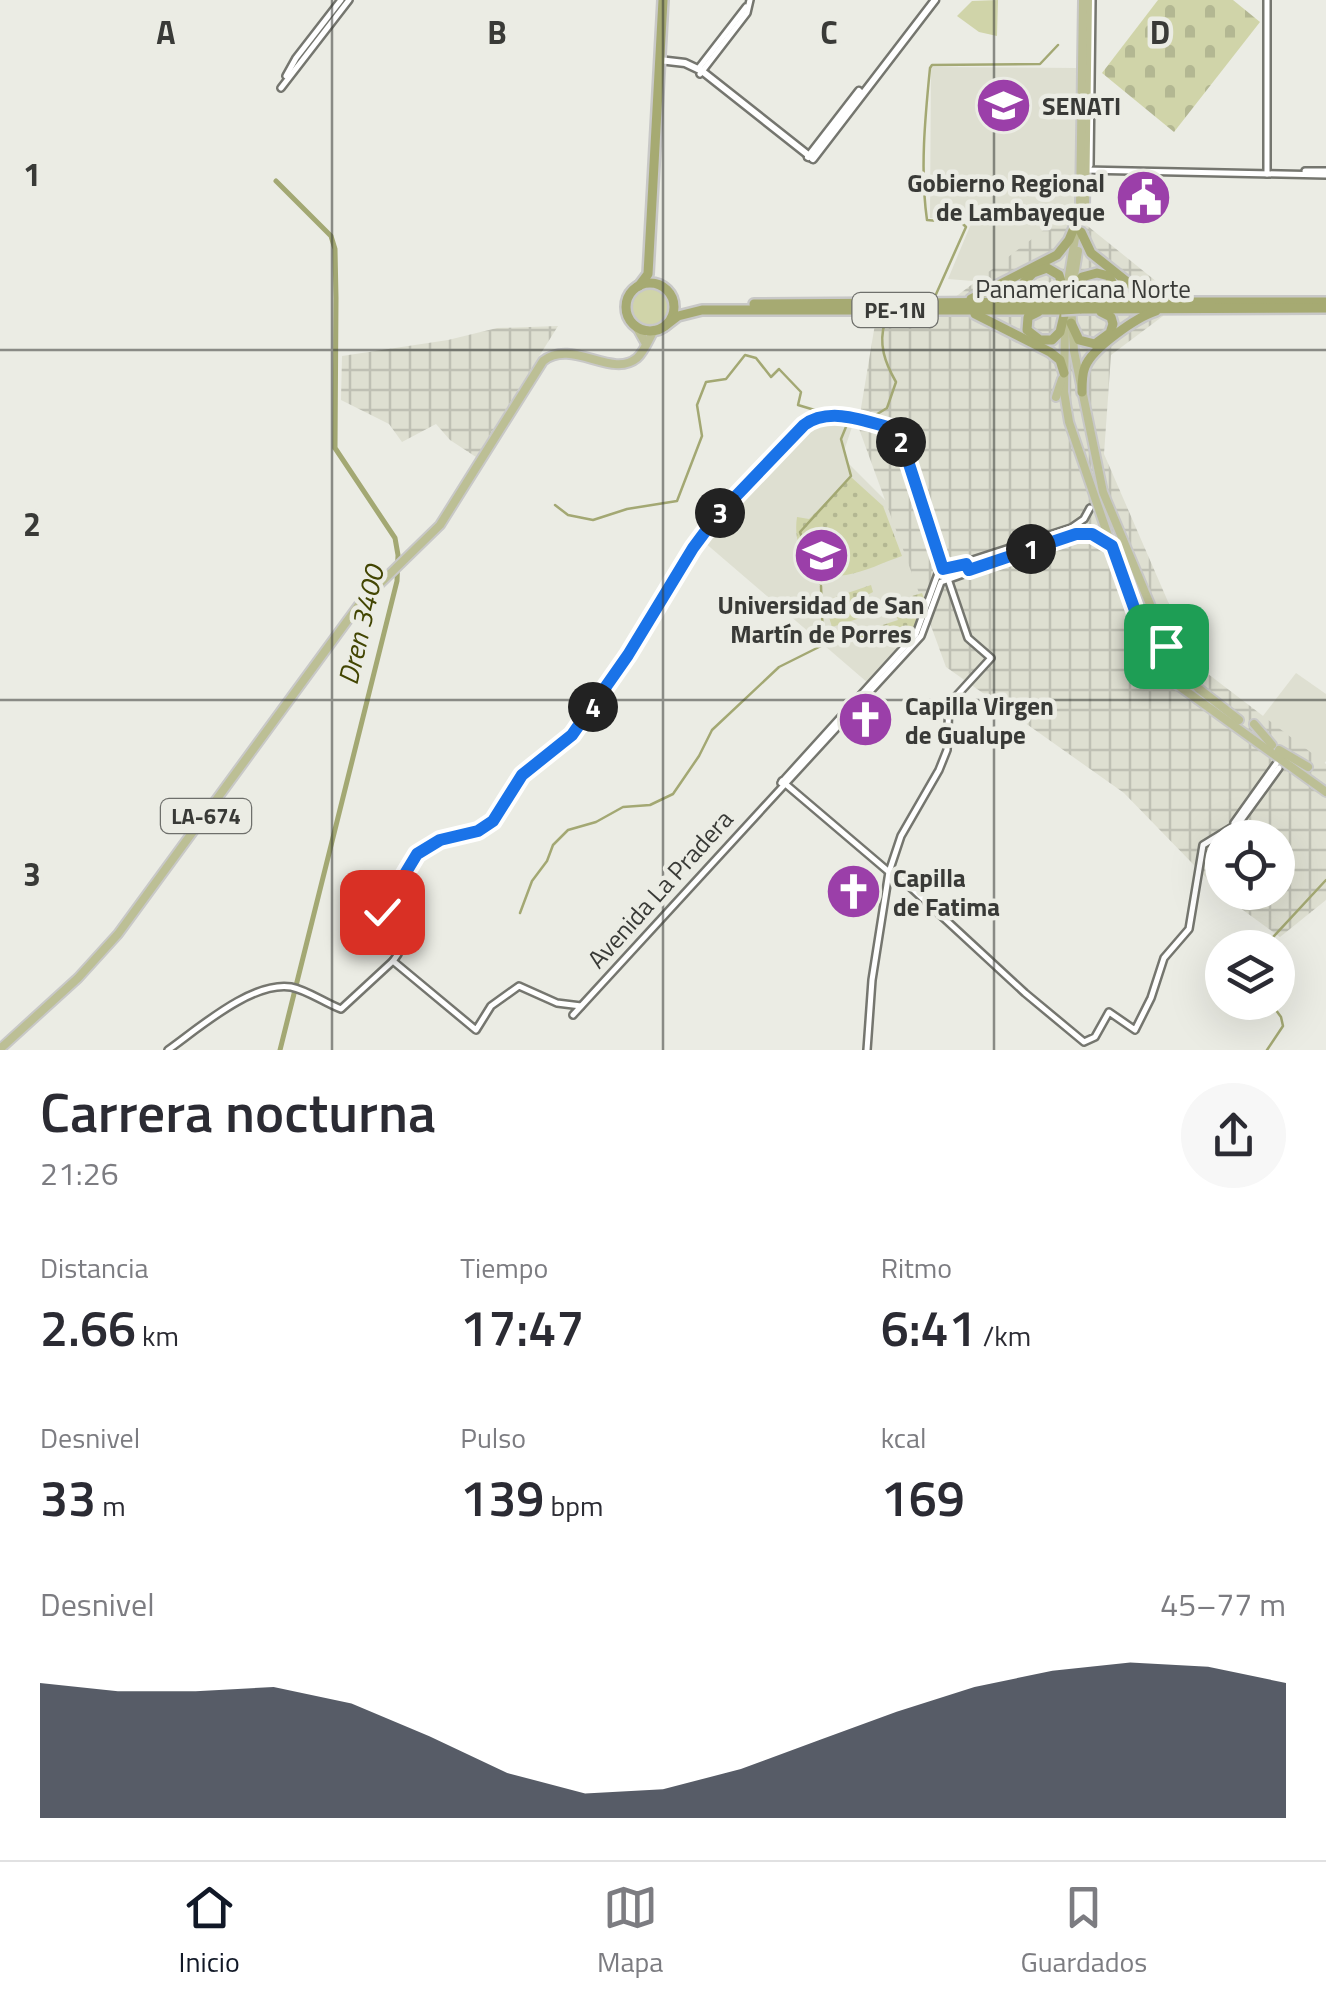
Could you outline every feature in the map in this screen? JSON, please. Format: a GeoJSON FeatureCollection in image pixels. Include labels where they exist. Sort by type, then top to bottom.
{"type":"FeatureCollection","features":[{"type":"Feature","properties":{"kind":"highway"},"geometry":{"type":"LineString","coordinates":[[639,286],[656,284],[670,294],[674,311],[659,328],[636,326],[628,316],[627,303],[632,291],[648,274],[665,0]]}},
{"type":"Feature","properties":{"kind":"highway"},"geometry":{"type":"LineString","coordinates":[[954,306],[1056,255],[1069,240],[1080,216]]}},
{"type":"Feature","properties":{"kind":"highway"},"geometry":{"type":"LineString","coordinates":[[1081,232],[1091,254],[1141,293],[1164,305]]}},
{"type":"Feature","properties":{"kind":"highway"},"geometry":{"type":"LineString","coordinates":[[1051,268],[1060,275],[1065,302],[1060,332],[1052,340],[1036,337],[1025,326],[1028,316],[1043,306],[1024,286],[1028,276],[1051,268]]}},
{"type":"Feature","properties":{"kind":"highway"},"geometry":{"type":"LineString","coordinates":[[1065,302],[1082,277],[1105,274],[1112,279],[1115,288],[1110,296],[1087,306]]}},
{"type":"Feature","properties":{"kind":"highway","name":"Panamericana Norte"},"geometry":{"type":"LineString","coordinates":[[659,328],[692,311],[734,307],[1043,306],[1065,302],[1087,306],[1326,305]]}},
{"type":"Feature","properties":{"kind":"highway"},"geometry":{"type":"LineString","coordinates":[[1082,392],[1084,369],[1093,355],[1135,321],[1164,305]]}},
{"type":"Feature","properties":{"kind":"highway"},"geometry":{"type":"LineString","coordinates":[[954,306],[989,318],[1046,349],[1060,360],[1064,374]]}},
{"type":"Feature","properties":{"kind":"highway"},"geometry":{"type":"LineString","coordinates":[[1071,323],[1079,340],[1086,344],[1106,338],[1113,320],[1087,306]]}},
{"type":"Feature","properties":{"kind":"main road"},"geometry":{"type":"LineString","coordinates":[[661,62],[699,71],[810,157],[932,0]]}},
{"type":"Feature","properties":{"kind":"main road"},"geometry":{"type":"LineString","coordinates":[[1086,0],[1081,232],[1065,302],[1102,492],[1176,660],[1198,688],[1313,782]]}},
{"type":"Feature","properties":{"kind":"main road"},"geometry":{"type":"LineString","coordinates":[[1084,170],[1065,302],[1065,406],[1149,650],[1172,681],[1272,748],[1313,782]]}},
{"type":"Feature","properties":{"kind":"main road"},"geometry":{"type":"LineString","coordinates":[[636,326],[646,344],[659,328]]}},
{"type":"Feature","properties":{"kind":"main road","name":"LA-674"},"geometry":{"type":"LineString","coordinates":[[0,1049],[78,978],[118,934],[361,602],[422,546],[440,524],[546,358],[567,353],[624,364],[638,357],[646,344]]}},
{"type":"Feature","properties":{"kind":"main road"},"geometry":{"type":"LineString","coordinates":[[1056,397],[1064,374]]}},
{"type":"Feature","properties":{"kind":"main road"},"geometry":{"type":"LineString","coordinates":[[1075,442],[1072,426],[1076,414],[1082,416],[1088,432]]}},
{"type":"Feature","properties":{"kind":"main road"},"geometry":{"type":"LineString","coordinates":[[1090,508],[1093,488]]}},
{"type":"Feature","properties":{"kind":"main road"},"geometry":{"type":"LineString","coordinates":[[1103,539],[1112,546]]}},
{"type":"Feature","properties":{"kind":"main road"},"geometry":{"type":"LineString","coordinates":[[1149,650],[1158,659],[1166,659],[1163,636]]}},
{"type":"Feature","properties":{"kind":"main road"},"geometry":{"type":"LineString","coordinates":[[1163,636],[1183,664]]}},
{"type":"Feature","properties":{"kind":"main road"},"geometry":{"type":"LineString","coordinates":[[1254,724],[1272,748],[1277,766],[1313,782]]}},
{"type":"Feature","properties":{"kind":"street"},"geometry":{"type":"LineString","coordinates":[[699,71],[747,13],[750,0]]}},
{"type":"Feature","properties":{"kind":"street"},"geometry":{"type":"LineString","coordinates":[[1265,173],[1267,0]]}},
{"type":"Feature","properties":{"kind":"street"},"geometry":{"type":"LineString","coordinates":[[346,1],[282,88],[296,58],[346,1]]}},
{"type":"Feature","properties":{"kind":"street"},"geometry":{"type":"LineString","coordinates":[[1084,170],[1326,173]]}},
{"type":"Feature","properties":{"kind":"street"},"geometry":{"type":"LineString","coordinates":[[168,1050],[268,986],[297,988],[342,1009],[393,961],[398,954],[381,925],[382,912],[417,854],[440,840],[478,831],[493,821],[522,775],[572,735],[716,517],[811,420],[829,415],[898,430],[943,569],[941,580],[968,638],[991,658],[950,704],[947,750],[901,836],[889,872],[872,980],[867,1050]]}},
{"type":"Feature","properties":{"kind":"street"},"geometry":{"type":"LineString","coordinates":[[941,580],[1071,528],[1084,519],[1090,508]]}},
{"type":"Feature","properties":{"kind":"street"},"geometry":{"type":"LineString","coordinates":[[943,569],[968,567],[1076,534],[1103,539]]}},
{"type":"Feature","properties":{"kind":"street","name":"Avenida La Pradera"},"geometry":{"type":"LineString","coordinates":[[573,1015],[921,636],[943,569]]}},
{"type":"Feature","properties":{"kind":"street"},"geometry":{"type":"LineString","coordinates":[[784,783],[889,872],[894,872],[1084,1042],[1095,1037],[1110,1012],[1134,1030],[1151,998],[1164,958],[1189,929],[1203,845],[1239,824],[1277,766]]}},
{"type":"Feature","properties":{"kind":"street"},"geometry":{"type":"LineString","coordinates":[[393,961],[474,1029],[491,1006],[518,986],[558,1004],[580,1006]]}},
{"type":"Feature","properties":{"kind":"shaded area","name":"SENATI"},"geometry":{"type":"Polygon","coordinates":[[[931,67],[1076,68],[1075,219],[998,283],[948,279],[973,219],[930,218],[931,67]]]}},
{"type":"Feature","properties":{"kind":"shaded area"},"geometry":{"type":"Polygon","coordinates":[[[1069,211],[1162,286],[1163,316],[1111,355],[1104,454],[1195,664],[1326,764],[1326,900],[1289,930],[1270,930],[1243,910],[1295,910],[1295,820],[1205,820],[1205,876],[1124,793],[946,667],[858,426],[878,306],[954,298],[1069,211]]]}},
{"type":"Feature","properties":{"kind":"shaded area"},"geometry":{"type":"Polygon","coordinates":[[[558,326],[476,457],[450,440],[436,424],[402,442],[389,424],[341,400],[342,356],[448,340],[497,328],[558,326]]]}},
{"type":"Feature","properties":{"kind":"shaded area","name":"Universidad de San Martín de Porres"},"geometry":{"type":"Polygon","coordinates":[[[824,421],[852,427],[844,451],[848,463],[886,501],[927,597],[915,631],[868,683],[704,542],[801,430],[824,421]]]}},
{"type":"Feature","properties":{"kind":"shaded area"},"geometry":{"type":"Polygon","coordinates":[[[1296,673],[1326,694],[1326,761],[1321,768],[1259,721],[1296,673]]]}},
{"type":"Feature","properties":{"kind":"green space"},"geometry":{"type":"Polygon","coordinates":[[[998,0],[997,36],[979,32],[957,16],[972,1],[998,0]]]}},
{"type":"Feature","properties":{"kind":"green space"},"geometry":{"type":"Polygon","coordinates":[[[1158,0],[1233,0],[1260,22],[1174,132],[1102,73],[1158,0]]]}},
{"type":"Feature","properties":{"kind":"green space"},"geometry":{"type":"Polygon","coordinates":[[[650,285],[666,291],[672,307],[666,323],[650,329],[634,323],[628,307],[634,291],[650,285]]]}},
{"type":"Feature","properties":{"kind":"green space"},"geometry":{"type":"Polygon","coordinates":[[[851,477],[883,506],[902,556],[860,572],[833,576],[822,573],[806,560],[797,540],[797,517],[809,519],[851,477]]]}},
{"type":"Feature","properties":{"kind":"green space"},"geometry":{"type":"Polygon","coordinates":[[[871,585],[873,592],[854,602],[858,612],[871,607],[873,614],[832,627],[824,601],[871,585]]]}},
{"type":"Feature","properties":{"kind":"green space"},"geometry":{"type":"Polygon","coordinates":[[[922,593],[924,598],[913,631],[896,648],[889,628],[854,641],[852,635],[898,620],[891,603],[897,601],[901,610],[915,605],[912,596],[922,593]]]}},
{"type":"Feature","properties":{"kind":"waterway"},"geometry":{"type":"LineString","coordinates":[[933,301],[966,227],[962,223],[927,220],[924,164],[930,68],[1040,64],[1058,45]]}},
{"type":"Feature","properties":{"kind":"waterway","name":"Dren 3400"},"geometry":{"type":"LineString","coordinates":[[276,181],[331,236],[336,298],[335,448],[395,538],[398,555],[397,581],[280,1050]]}},
{"type":"Feature","properties":{"kind":"waterway"},"geometry":{"type":"LineString","coordinates":[[874,416],[887,408],[896,382],[884,353],[885,322],[929,315]]}},
{"type":"Feature","properties":{"kind":"waterway"},"geometry":{"type":"LineString","coordinates":[[555,505],[568,515],[593,520],[627,509],[677,501],[702,436],[697,405],[706,382],[726,379],[745,355],[756,358],[771,377],[779,369],[801,392],[798,405],[828,414]]}},
{"type":"Feature","properties":{"kind":"waterway"},"geometry":{"type":"LineString","coordinates":[[813,569],[800,532],[851,476],[841,439],[848,422]]}},
{"type":"Feature","properties":{"kind":"waterway"},"geometry":{"type":"LineString","coordinates":[[817,575],[820,583]]}},
{"type":"Feature","properties":{"kind":"waterway"},"geometry":{"type":"LineString","coordinates":[[821,586],[823,641]]}},
{"type":"Feature","properties":{"kind":"waterway"},"geometry":{"type":"LineString","coordinates":[[520,913],[532,881],[553,845],[568,830],[596,822],[623,807],[650,805],[673,794],[712,730],[779,667],[821,646]]}},
{"type":"Feature","properties":{"kind":"waterway"},"geometry":{"type":"LineString","coordinates":[[1280,930],[1326,880]]}},
{"type":"Feature","properties":{"kind":"waterway"},"geometry":{"type":"LineString","coordinates":[[1267,1050],[1283,1026],[1282,1020]]}},
{"type":"Feature","properties":{"kind":"place","name":"SENATI"},"geometry":{"type":"Point","coordinates":[1003,106]}},
{"type":"Feature","properties":{"kind":"place","name":"Gobierno Regional de Lambayeque"},"geometry":{"type":"Point","coordinates":[1144,197]}},
{"type":"Feature","properties":{"kind":"place","name":"Universidad de San Martín de Porres"},"geometry":{"type":"Point","coordinates":[821,556]}},
{"type":"Feature","properties":{"kind":"place","name":"Capilla Virgen de Gualupe"},"geometry":{"type":"Point","coordinates":[866,720]}},
{"type":"Feature","properties":{"kind":"place","name":"Capilla de Fatima"},"geometry":{"type":"Point","coordinates":[854,892]}},
{"type":"Feature","properties":{"kind":"route"},"geometry":{"type":"LineString","coordinates":[[382,912],[417,854],[440,840],[478,831],[493,821],[522,775],[582,724],[716,517],[804,425],[819,417],[869,421],[898,430],[943,569],[966,564],[969,570],[1076,534],[1097,536],[1112,546],[1149,650],[1164,660],[1168,656],[1166,646]]}}]}
